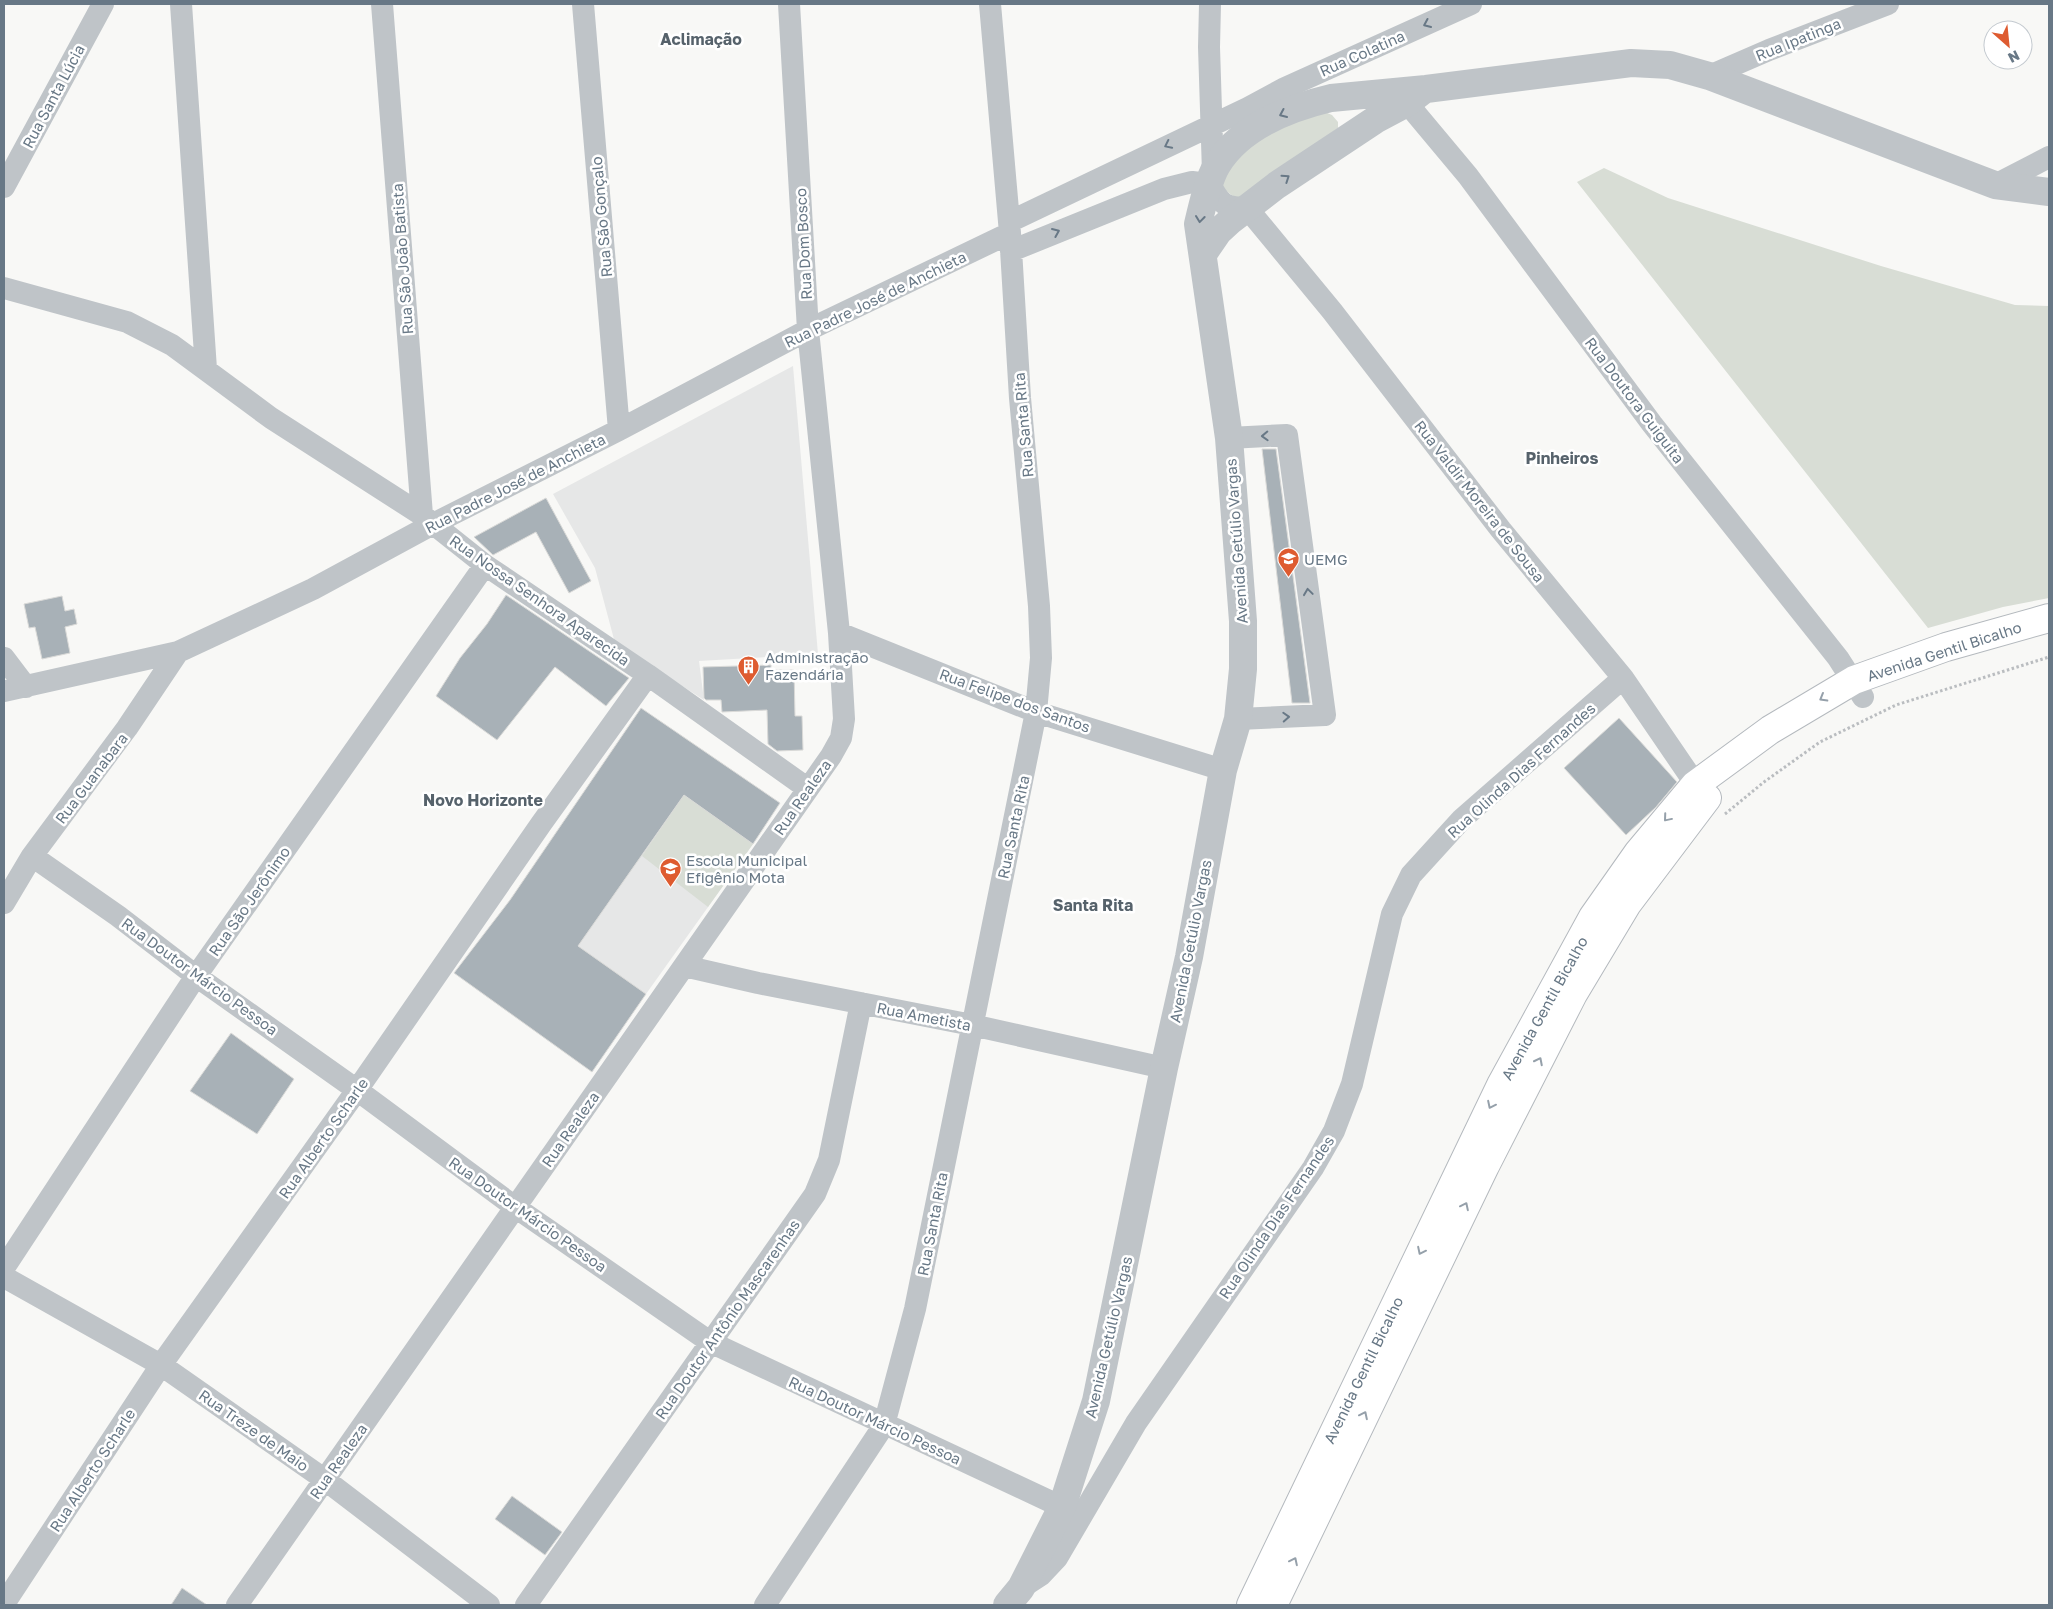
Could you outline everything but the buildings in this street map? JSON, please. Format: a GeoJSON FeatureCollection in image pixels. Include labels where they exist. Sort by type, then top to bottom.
{"type":"FeatureCollection","features":[{"type":"Feature","properties":{"kind":"main road","name":"Avenida Gentil Bicalho"},"geometry":{"type":"LineString","coordinates":[[1272,1605],[1484,1166],[1574,994],[1627,904],[1708,800],[1770,730],[1946,647],[2049,618]]}},
{"type":"Feature","properties":{"kind":"main road","name":"Avenida Gentil Bicalho"},"geometry":{"type":"LineString","coordinates":[[1859,688],[1924,672],[2049,636]]}},
{"type":"Feature","properties":{"kind":"main road","name":"Avenida Gentil Bicalho"},"geometry":{"type":"LineString","coordinates":[[1251,1605],[1501,1085],[1594,918],[1638,853],[1708,800]]}},
{"type":"Feature","properties":{"kind":"street","name":"Rua Santa Lúcia"},"geometry":{"type":"LineString","coordinates":[[4,187],[103,4]]}},
{"type":"Feature","properties":{"kind":"street"},"geometry":{"type":"LineString","coordinates":[[181,4],[206,369]]}},
{"type":"Feature","properties":{"kind":"street","name":"Rua São João Batista"},"geometry":{"type":"LineString","coordinates":[[382,4],[427,520]]}},
{"type":"Feature","properties":{"kind":"street","name":"Rua São Gonçalo"},"geometry":{"type":"LineString","coordinates":[[583,4],[618,430]]}},
{"type":"Feature","properties":{"kind":"street","name":"Rua Dom Bosco"},"geometry":{"type":"LineString","coordinates":[[789,4],[808,330],[839,632]]}},
{"type":"Feature","properties":{"kind":"street","name":"Rua Santa Rita"},"geometry":{"type":"LineString","coordinates":[[765,1605],[884,1425],[915,1309],[1036,712],[1041,658],[1040,606],[1020,398],[1010,235],[990,4]]}},
{"type":"Feature","properties":{"kind":"street"},"geometry":{"type":"LineString","coordinates":[[1210,4],[1212,179],[1217,198],[1225,205],[1247,208]]}},
{"type":"Feature","properties":{"kind":"street","name":"Rua Colatina"},"geometry":{"type":"LineString","coordinates":[[1285,88],[1471,4]]}},
{"type":"Feature","properties":{"kind":"street","name":"Rua Ipatinga"},"geometry":{"type":"LineString","coordinates":[[1709,76],[1769,50],[1888,4]]}},
{"type":"Feature","properties":{"kind":"street","name":"Avenida Getúlio Vargas"},"geometry":{"type":"LineString","coordinates":[[1014,1597],[1063,1521],[1096,1402],[1164,1068],[1189,957],[1223,770],[1234,738],[1238,719],[1243,669],[1242,621],[1229,438],[1198,224],[1202,202],[1217,164],[1237,141],[1261,124],[1284,113],[1324,99],[1410,94],[1631,64],[1670,65],[1709,76],[1995,185],[2049,192]]}},
{"type":"Feature","properties":{"kind":"street","name":"Rua Padre José de Anchieta"},"geometry":{"type":"LineString","coordinates":[[4,691],[178,652],[314,589],[427,520],[618,430],[808,330],[1010,235],[1212,124],[1285,88]]}},
{"type":"Feature","properties":{"kind":"street","name":"Rua Colatina"},"geometry":{"type":"LineString","coordinates":[[1285,88],[1324,99]]}},
{"type":"Feature","properties":{"kind":"street"},"geometry":{"type":"LineString","coordinates":[[1202,254],[1218,232],[1247,208],[1284,180],[1410,94]]}},
{"type":"Feature","properties":{"kind":"street","name":"Rua Doutora Guiguita"},"geometry":{"type":"LineString","coordinates":[[1410,94],[1468,176],[1652,424],[1859,688]]}},
{"type":"Feature","properties":{"kind":"street"},"geometry":{"type":"LineString","coordinates":[[1324,99],[1340,108],[1349,127],[1349,137]]}},
{"type":"Feature","properties":{"kind":"street"},"geometry":{"type":"LineString","coordinates":[[1995,185],[2049,157]]}},
{"type":"Feature","properties":{"kind":"street","name":"Rua Padre José de Anchieta"},"geometry":{"type":"LineString","coordinates":[[1010,235],[1164,188],[1212,179]]}},
{"type":"Feature","properties":{"kind":"street","name":"Rua Valdir Moreira de Sousa"},"geometry":{"type":"LineString","coordinates":[[1247,208],[1332,311],[1501,530],[1623,678],[1708,800]]}},
{"type":"Feature","properties":{"kind":"street","name":"Rua Nossa Senhora Aparecida"},"geometry":{"type":"LineString","coordinates":[[4,288],[128,322],[172,345],[271,418],[427,520],[485,564],[648,675],[807,788]]}},
{"type":"Feature","properties":{"kind":"street"},"geometry":{"type":"LineString","coordinates":[[1229,438],[1288,435],[1325,715],[1238,719]]}},
{"type":"Feature","properties":{"kind":"street","name":"Rua São Jerônimo"},"geometry":{"type":"LineString","coordinates":[[4,1268],[196,976],[485,564]]}},
{"type":"Feature","properties":{"kind":"street","name":"Rua Felipe dos Santos"},"geometry":{"type":"LineString","coordinates":[[839,632],[1036,712],[1223,770]]}},
{"type":"Feature","properties":{"kind":"street","name":"Rua Realeza"},"geometry":{"type":"LineString","coordinates":[[236,1605],[831,756],[841,738],[844,719],[839,632]]}},
{"type":"Feature","properties":{"kind":"street","name":"Rua Guanabara"},"geometry":{"type":"LineString","coordinates":[[4,903],[32,856],[128,728],[178,652]]}},
{"type":"Feature","properties":{"kind":"street"},"geometry":{"type":"LineString","coordinates":[[4,658],[26,687]]}},
{"type":"Feature","properties":{"kind":"street","name":"Rua Alberto Scharle"},"geometry":{"type":"LineString","coordinates":[[4,1604],[161,1365],[357,1090],[541,824],[648,675]]}},
{"type":"Feature","properties":{"kind":"street","name":"Rua Olinda Dias Fernandes"},"geometry":{"type":"LineString","coordinates":[[1063,1521],[1136,1423],[1313,1168],[1334,1131],[1352,1084],[1392,914],[1411,875],[1462,820],[1623,678]]}},
{"type":"Feature","properties":{"kind":"street","name":"Rua Doutor Márcio Pessoa"},"geometry":{"type":"LineString","coordinates":[[32,856],[118,916],[196,976],[357,1090],[515,1207],[710,1342],[884,1425],[1063,1521]]}},
{"type":"Feature","properties":{"kind":"street","name":"Rua Ametista"},"geometry":{"type":"LineString","coordinates":[[684,966],[972,1025],[1164,1068]]}},
{"type":"Feature","properties":{"kind":"street","name":"Rua Doutor Antônio Mascarenhas"},"geometry":{"type":"LineString","coordinates":[[526,1605],[815,1194],[828,1160],[861,1003]]}},
{"type":"Feature","properties":{"kind":"street","name":"Rua Treze de Maio"},"geometry":{"type":"LineString","coordinates":[[4,1277],[161,1365],[324,1479],[489,1605]]}},
{"type":"Feature","properties":{"kind":"path"},"geometry":{"type":"LineString","coordinates":[[1708,800],[1764,782],[1820,742],[1896,706],[2049,656]]}},
{"type":"Feature","properties":{"kind":"shaded area"},"geometry":{"type":"Polygon","coordinates":[[[1325,112],[1332,115],[1338,122],[1338,128],[1238,200],[1220,186],[1222,170],[1266,132],[1325,112]]]}},
{"type":"Feature","properties":{"kind":"shaded area"},"geometry":{"type":"Polygon","coordinates":[[[1604,168],[1668,198],[1881,266],[2015,305],[2049,306],[2049,598],[2003,607],[1928,628],[1577,182],[1604,168]]]}},
{"type":"Feature","properties":{"kind":"shaded area"},"geometry":{"type":"Polygon","coordinates":[[[793,366],[818,654],[699,661],[704,700],[615,643],[595,568],[553,494],[793,366]]]}},
{"type":"Feature","properties":{"kind":"shaded area","name":"Escola Municipal Efigênio Mota"},"geometry":{"type":"Polygon","coordinates":[[[684,795],[753,844],[646,994],[578,946],[684,795]]]}},
{"type":"Feature","properties":{"kind":"shaded area"},"geometry":{"type":"Polygon","coordinates":[[[684,795],[753,844],[708,907],[642,856],[684,795]]]}},
{"type":"Feature","properties":{"kind":"place","name":"UEMG"},"geometry":{"type":"Point","coordinates":[1288,578]}},
{"type":"Feature","properties":{"kind":"place","name":"Administração Fazendária"},"geometry":{"type":"Point","coordinates":[749,685]}},
{"type":"Feature","properties":{"kind":"place","name":"Escola Municipal Efigênio Mota"},"geometry":{"type":"Point","coordinates":[670,888]}},
{"type":"Feature","properties":{"kind":"district","name":"Aclimação"},"geometry":{"type":"Point","coordinates":[701,39]}},
{"type":"Feature","properties":{"kind":"district","name":"Pinheiros"},"geometry":{"type":"Point","coordinates":[1562,458]}},
{"type":"Feature","properties":{"kind":"district","name":"Novo Horizonte"},"geometry":{"type":"Point","coordinates":[483,800]}},
{"type":"Feature","properties":{"kind":"district","name":"Santa Rita"},"geometry":{"type":"Point","coordinates":[1093,905]}}]}
